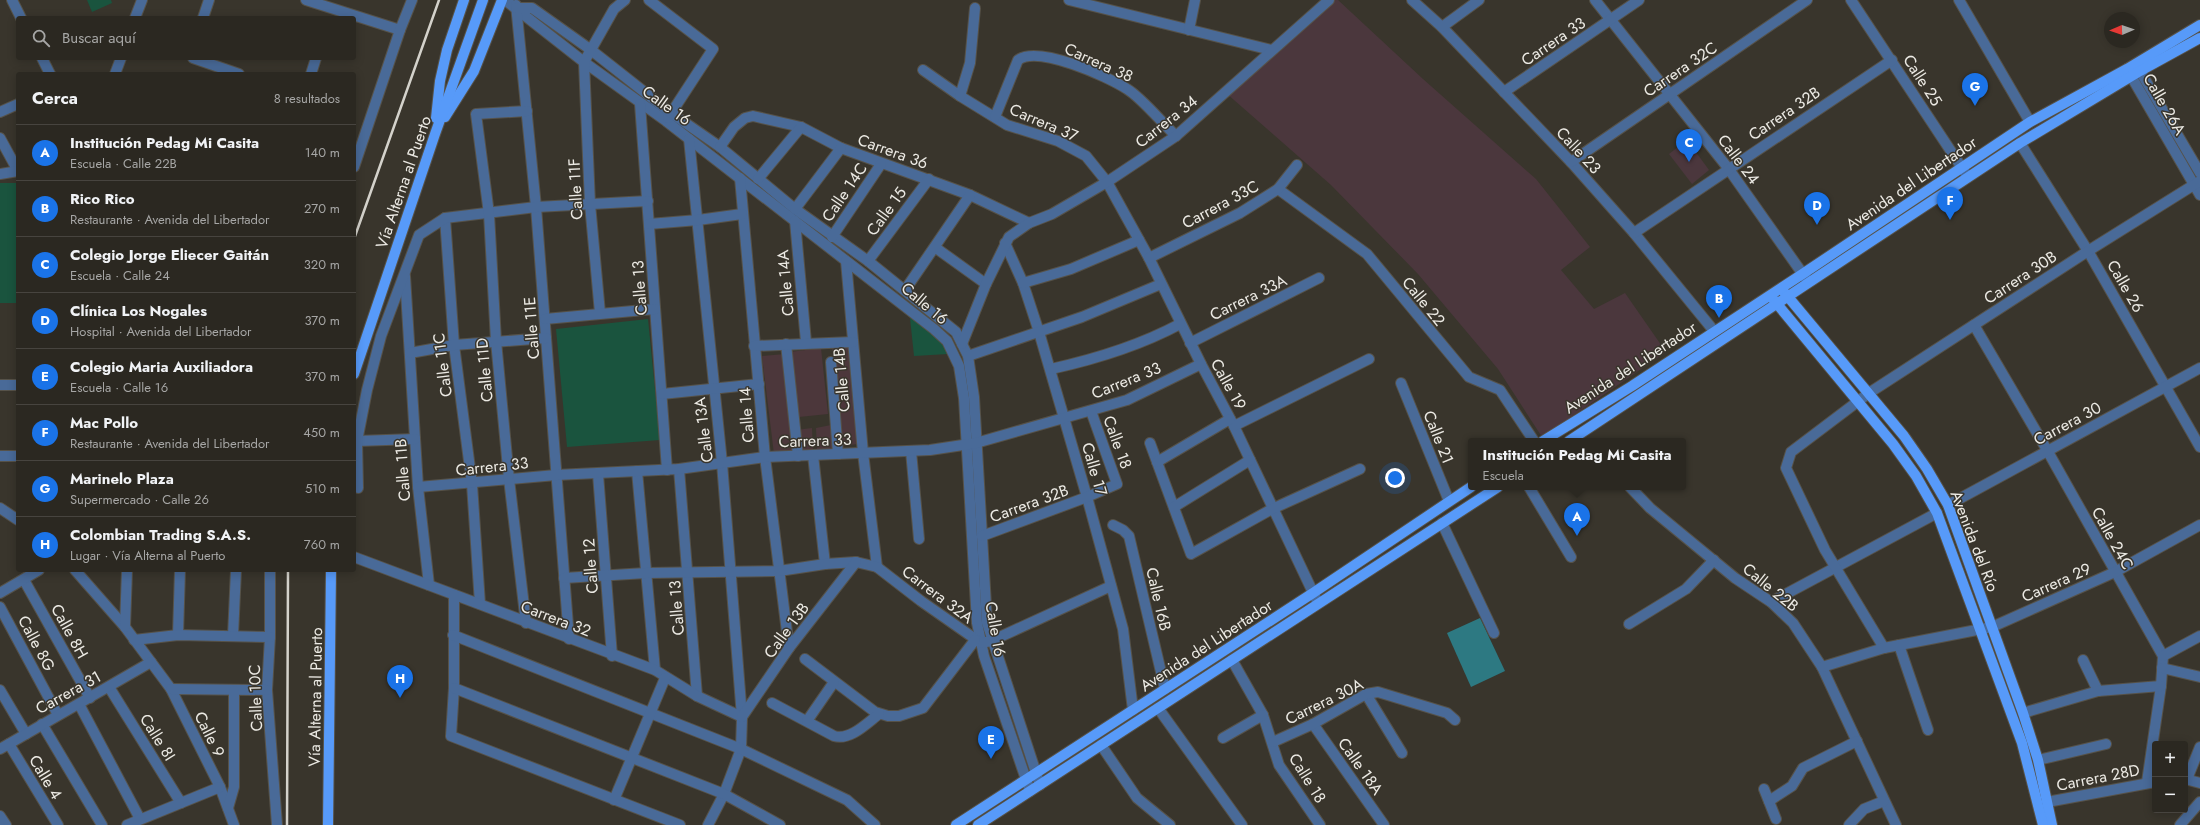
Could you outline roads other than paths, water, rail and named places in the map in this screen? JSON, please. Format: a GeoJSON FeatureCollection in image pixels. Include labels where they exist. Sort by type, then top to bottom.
{"type":"FeatureCollection","features":[{"type":"Feature","properties":{"kind":"main road"},"geometry":{"type":"LineString","coordinates":[[434,134],[440,81],[447,50],[464,0]]}},
{"type":"Feature","properties":{"kind":"main road"},"geometry":{"type":"LineString","coordinates":[[434,134],[474,71],[504,0]]}},
{"type":"Feature","properties":{"kind":"main road","name":"Vía Alterna al Puerto"},"geometry":{"type":"LineString","coordinates":[[356,368],[434,134],[482,4]]}},
{"type":"Feature","properties":{"kind":"main road","name":"Avenida del Libertador"},"geometry":{"type":"LineString","coordinates":[[1575,438],[1809,284],[1879,235],[2200,25]]}},
{"type":"Feature","properties":{"kind":"main road","name":"Avenida del Libertador"},"geometry":{"type":"LineString","coordinates":[[1548,438],[1632,386],[2030,122],[2200,38]]}},
{"type":"Feature","properties":{"kind":"main road","name":"Avenida del Río"},"geometry":{"type":"LineString","coordinates":[[1781,288],[1869,393],[1927,468],[1948,505],[2023,713],[2038,760],[2052,825]]}},
{"type":"Feature","properties":{"kind":"main road","name":"Avenida del Río"},"geometry":{"type":"LineString","coordinates":[[1770,295],[1858,401],[1916,476],[1937,513],[2022,743],[2043,825]]}},
{"type":"Feature","properties":{"kind":"main road","name":"Avenida del Libertador"},"geometry":{"type":"LineString","coordinates":[[956,825],[1313,593],[1468,489]]}},
{"type":"Feature","properties":{"kind":"main road","name":"Avenida del Libertador"},"geometry":{"type":"LineString","coordinates":[[1040,785],[1493,490]]}},
{"type":"Feature","properties":{"kind":"main road","name":"Vía Alterna al Puerto"},"geometry":{"type":"LineString","coordinates":[[328,825],[331,572]]}},
{"type":"Feature","properties":{"kind":"main road"},"geometry":{"type":"LineString","coordinates":[[978,825],[1040,785]]}},
{"type":"Feature","properties":{"kind":"street"},"geometry":{"type":"LineString","coordinates":[[12,0],[20,16]]}},
{"type":"Feature","properties":{"kind":"street"},"geometry":{"type":"LineString","coordinates":[[136,16],[142,0]]}},
{"type":"Feature","properties":{"kind":"street"},"geometry":{"type":"LineString","coordinates":[[203,16],[209,0]]}},
{"type":"Feature","properties":{"kind":"street"},"geometry":{"type":"LineString","coordinates":[[306,0],[331,14]]}},
{"type":"Feature","properties":{"kind":"street"},"geometry":{"type":"LineString","coordinates":[[356,161],[400,30],[412,0]]}},
{"type":"Feature","properties":{"kind":"street","name":"Calle 16"},"geometry":{"type":"LineString","coordinates":[[504,0],[517,8],[527,19],[640,104],[668,117],[720,147],[795,209],[832,237],[868,261],[956,332],[968,356],[974,397],[971,444],[978,641],[1030,791]]}},
{"type":"Feature","properties":{"kind":"street"},"geometry":{"type":"LineString","coordinates":[[584,62],[614,9],[625,0]]}},
{"type":"Feature","properties":{"kind":"street"},"geometry":{"type":"LineString","coordinates":[[649,0],[713,49],[668,117]]}},
{"type":"Feature","properties":{"kind":"street"},"geometry":{"type":"LineString","coordinates":[[1189,30],[1195,0]]}},
{"type":"Feature","properties":{"kind":"street","name":"Carrera 34"},"geometry":{"type":"LineString","coordinates":[[1005,243],[1009,237],[1029,223],[1052,214],[1107,182],[1176,136],[1329,0]]}},
{"type":"Feature","properties":{"kind":"street","name":"Calle 23"},"geometry":{"type":"LineString","coordinates":[[1412,0],[1442,28],[1571,162],[1634,233],[1714,331]]}},
{"type":"Feature","properties":{"kind":"street"},"geometry":{"type":"LineString","coordinates":[[1442,28],[1479,0]]}},
{"type":"Feature","properties":{"kind":"street","name":"Calle 24"},"geometry":{"type":"LineString","coordinates":[[1595,0],[1728,168],[1804,273],[1809,284]]}},
{"type":"Feature","properties":{"kind":"street","name":"Carrera 33"},"geometry":{"type":"LineString","coordinates":[[1504,92],[1639,0]]}},
{"type":"Feature","properties":{"kind":"street","name":"Carrera 32C"},"geometry":{"type":"LineString","coordinates":[[1571,162],[1807,0]]}},
{"type":"Feature","properties":{"kind":"street","name":"Calle 25"},"geometry":{"type":"LineString","coordinates":[[1851,0],[1968,177]]}},
{"type":"Feature","properties":{"kind":"street"},"geometry":{"type":"LineString","coordinates":[[1959,0],[2030,122]]}},
{"type":"Feature","properties":{"kind":"street"},"geometry":{"type":"LineString","coordinates":[[1076,1],[1271,50]]}},
{"type":"Feature","properties":{"kind":"street","name":"Calle 16"},"geometry":{"type":"LineString","coordinates":[[517,8],[532,8],[590,50],[668,117],[689,139],[901,302],[947,341],[959,366],[971,444],[982,536],[986,623],[1040,785]]}},
{"type":"Feature","properties":{"kind":"street","name":"Calle 11E"},"geometry":{"type":"LineString","coordinates":[[517,8],[536,207],[569,638]]}},
{"type":"Feature","properties":{"kind":"street"},"geometry":{"type":"LineString","coordinates":[[960,96],[970,63],[975,8]]}},
{"type":"Feature","properties":{"kind":"street"},"geometry":{"type":"LineString","coordinates":[[356,20],[400,30]]}},
{"type":"Feature","properties":{"kind":"street","name":"Carrera 38"},"geometry":{"type":"LineString","coordinates":[[995,117],[1018,60],[1026,56],[1057,59],[1102,77],[1128,90],[1176,136]]}},
{"type":"Feature","properties":{"kind":"street"},"geometry":{"type":"LineString","coordinates":[[43,60],[49,72]]}},
{"type":"Feature","properties":{"kind":"street"},"geometry":{"type":"LineString","coordinates":[[116,72],[120,60]]}},
{"type":"Feature","properties":{"kind":"street"},"geometry":{"type":"LineString","coordinates":[[199,60],[233,72]]}},
{"type":"Feature","properties":{"kind":"street"},"geometry":{"type":"LineString","coordinates":[[312,72],[315,60]]}},
{"type":"Feature","properties":{"kind":"street","name":"Carrera 32B"},"geometry":{"type":"LineString","coordinates":[[1634,233],[1728,168],[1892,60]]}},
{"type":"Feature","properties":{"kind":"street","name":"Calle 11F"},"geometry":{"type":"LineString","coordinates":[[584,62],[590,204],[600,313]]}},
{"type":"Feature","properties":{"kind":"street","name":"Carrera 37"},"geometry":{"type":"LineString","coordinates":[[923,70],[960,96],[1007,125],[1058,141],[1086,156],[1107,182]]}},
{"type":"Feature","properties":{"kind":"street","name":"Calle 26A"},"geometry":{"type":"LineString","coordinates":[[2133,70],[2200,173]]}},
{"type":"Feature","properties":{"kind":"street","name":"Calle 26A"},"geometry":{"type":"LineString","coordinates":[[2133,70],[2197,183],[2200,195]]}},
{"type":"Feature","properties":{"kind":"street","name":"Calle 13"},"geometry":{"type":"LineString","coordinates":[[640,104],[667,470]]}},
{"type":"Feature","properties":{"kind":"street"},"geometry":{"type":"LineString","coordinates":[[0,112],[16,105]]}},
{"type":"Feature","properties":{"kind":"street","name":"Calle 11D"},"geometry":{"type":"LineString","coordinates":[[526,622],[509,479],[496,341],[489,214],[476,114],[527,111]]}},
{"type":"Feature","properties":{"kind":"street","name":"Carrera 36"},"geometry":{"type":"LineString","coordinates":[[720,147],[734,127],[745,118],[753,116],[801,127],[841,148],[970,195],[1029,223]]}},
{"type":"Feature","properties":{"kind":"street"},"geometry":{"type":"LineString","coordinates":[[758,179],[801,127]]}},
{"type":"Feature","properties":{"kind":"street"},"geometry":{"type":"LineString","coordinates":[[0,138],[16,167]]}},
{"type":"Feature","properties":{"kind":"street","name":"Calle 13A"},"geometry":{"type":"LineString","coordinates":[[689,139],[698,220],[713,389],[722,463],[742,717],[741,749],[724,794],[708,825]]}},
{"type":"Feature","properties":{"kind":"street","name":"Calle 26"},"geometry":{"type":"LineString","coordinates":[[2020,142],[2088,250],[2200,447]]}},
{"type":"Feature","properties":{"kind":"street"},"geometry":{"type":"LineString","coordinates":[[795,209],[841,148]]}},
{"type":"Feature","properties":{"kind":"street","name":"Calle 14C"},"geometry":{"type":"LineString","coordinates":[[832,237],[882,164]]}},
{"type":"Feature","properties":{"kind":"street","name":"Carrera 33C"},"geometry":{"type":"LineString","coordinates":[[1149,258],[1240,213],[1278,189],[1297,165]]}},
{"type":"Feature","properties":{"kind":"street"},"geometry":{"type":"LineString","coordinates":[[0,174],[16,171]]}},
{"type":"Feature","properties":{"kind":"street","name":"Calle 14"},"geometry":{"type":"LineString","coordinates":[[740,178],[754,346],[760,384],[765,458],[789,648]]}},
{"type":"Feature","properties":{"kind":"street","name":"Calle 15"},"geometry":{"type":"LineString","coordinates":[[868,261],[929,179]]}},
{"type":"Feature","properties":{"kind":"street","name":"Calle 19"},"geometry":{"type":"LineString","coordinates":[[1107,182],[1149,258],[1200,364],[1232,422],[1272,510],[1318,603]]}},
{"type":"Feature","properties":{"kind":"street","name":"Carrera 30B"},"geometry":{"type":"LineString","coordinates":[[1884,648],[1836,569],[1786,468],[1791,452],[1869,393],[2088,250],[2197,183]]}},
{"type":"Feature","properties":{"kind":"street","name":"Calle 22"},"geometry":{"type":"LineString","coordinates":[[1278,189],[1367,254],[1469,377],[1500,390],[1532,438]]}},
{"type":"Feature","properties":{"kind":"street"},"geometry":{"type":"LineString","coordinates":[[904,290],[936,248],[970,195]]}},
{"type":"Feature","properties":{"kind":"street"},"geometry":{"type":"LineString","coordinates":[[358,488],[357,441],[366,390],[381,336],[419,235],[445,218],[489,214],[536,207],[648,201]]}},
{"type":"Feature","properties":{"kind":"street"},"geometry":{"type":"LineString","coordinates":[[649,224],[698,220],[742,214]]}},
{"type":"Feature","properties":{"kind":"street","name":"Calle 11C"},"geometry":{"type":"LineString","coordinates":[[445,218],[454,345],[472,484],[480,604]]}},
{"type":"Feature","properties":{"kind":"street","name":"Calle 14A"},"geometry":{"type":"LineString","coordinates":[[795,221],[806,342]]}},
{"type":"Feature","properties":{"kind":"street"},"geometry":{"type":"LineString","coordinates":[[1023,283],[1071,269],[1139,240]]}},
{"type":"Feature","properties":{"kind":"street","name":"Calle 16"},"geometry":{"type":"LineString","coordinates":[[962,344],[986,284],[1005,243]]}},
{"type":"Feature","properties":{"kind":"street","name":"Calle 17"},"geometry":{"type":"LineString","coordinates":[[1005,243],[1023,283],[1039,332],[1087,497],[1123,629],[1133,710]]}},
{"type":"Feature","properties":{"kind":"street"},"geometry":{"type":"LineString","coordinates":[[936,248],[986,284]]}},
{"type":"Feature","properties":{"kind":"street","name":"Calle 14B"},"geometry":{"type":"LineString","coordinates":[[846,261],[863,453],[877,567]]}},
{"type":"Feature","properties":{"kind":"street","name":"Calle 11B"},"geometry":{"type":"LineString","coordinates":[[405,272],[418,487],[429,585]]}},
{"type":"Feature","properties":{"kind":"street","name":"Carrera 33A"},"geometry":{"type":"LineString","coordinates":[[1190,343],[1319,278]]}},
{"type":"Feature","properties":{"kind":"street"},"geometry":{"type":"LineString","coordinates":[[968,356],[1082,317],[1161,284]]}},
{"type":"Feature","properties":{"kind":"street"},"geometry":{"type":"LineString","coordinates":[[545,319],[655,309]]}},
{"type":"Feature","properties":{"kind":"street"},"geometry":{"type":"LineString","coordinates":[[1051,370],[1094,360],[1154,338],[1180,324]]}},
{"type":"Feature","properties":{"kind":"street","name":"Calle 24C"},"geometry":{"type":"LineString","coordinates":[[1974,325],[2047,450],[2163,656]]}},
{"type":"Feature","properties":{"kind":"street"},"geometry":{"type":"LineString","coordinates":[[410,353],[454,345],[546,338]]}},
{"type":"Feature","properties":{"kind":"street"},"geometry":{"type":"LineString","coordinates":[[754,346],[806,342],[853,342]]}},
{"type":"Feature","properties":{"kind":"street"},"geometry":{"type":"LineString","coordinates":[[786,344],[798,456]]}},
{"type":"Feature","properties":{"kind":"street"},"geometry":{"type":"LineString","coordinates":[[1157,462],[1232,422],[1320,384],[1369,358]]}},
{"type":"Feature","properties":{"kind":"street"},"geometry":{"type":"LineString","coordinates":[[831,362],[838,454]]}},
{"type":"Feature","properties":{"kind":"street","name":"Carrera 33"},"geometry":{"type":"LineString","coordinates":[[418,487],[472,484],[556,475],[679,469],[765,458],[930,450],[971,444],[1127,400],[1200,364]]}},
{"type":"Feature","properties":{"kind":"street","name":"Carrera 30"},"geometry":{"type":"LineString","coordinates":[[1948,505],[2200,368]]}},
{"type":"Feature","properties":{"kind":"street","name":"Calle 21"},"geometry":{"type":"LineString","coordinates":[[1401,383],[1449,501]]}},
{"type":"Feature","properties":{"kind":"street"},"geometry":{"type":"LineString","coordinates":[[662,394],[760,384]]}},
{"type":"Feature","properties":{"kind":"street"},"geometry":{"type":"LineString","coordinates":[[0,385],[16,385]]}},
{"type":"Feature","properties":{"kind":"street","name":"Calle 18"},"geometry":{"type":"LineString","coordinates":[[1087,497],[1117,484],[1091,411]]}},
{"type":"Feature","properties":{"kind":"street"},"geometry":{"type":"LineString","coordinates":[[357,441],[415,439]]}},
{"type":"Feature","properties":{"kind":"street"},"geometry":{"type":"LineString","coordinates":[[1150,442],[1191,554],[1272,510],[1360,469]]}},
{"type":"Feature","properties":{"kind":"street"},"geometry":{"type":"LineString","coordinates":[[911,451],[919,540]]}},
{"type":"Feature","properties":{"kind":"street"},"geometry":{"type":"LineString","coordinates":[[0,456],[16,456]]}},
{"type":"Feature","properties":{"kind":"street"},"geometry":{"type":"LineString","coordinates":[[813,456],[825,564]]}},
{"type":"Feature","properties":{"kind":"street"},"geometry":{"type":"LineString","coordinates":[[1174,507],[1250,460]]}},
{"type":"Feature","properties":{"kind":"street","name":"Calle 13"},"geometry":{"type":"LineString","coordinates":[[679,469],[697,696]]}},
{"type":"Feature","properties":{"kind":"street"},"geometry":{"type":"LineString","coordinates":[[637,472],[654,670]]}},
{"type":"Feature","properties":{"kind":"street","name":"Calle 12"},"geometry":{"type":"LineString","coordinates":[[598,474],[612,656]]}},
{"type":"Feature","properties":{"kind":"street"},"geometry":{"type":"LineString","coordinates":[[1531,490],[1572,557]]}},
{"type":"Feature","properties":{"kind":"street","name":"Calle 22B"},"geometry":{"type":"LineString","coordinates":[[1633,490],[1650,508],[1735,578],[1771,602],[1793,623],[1822,667],[1884,801],[1892,823]]}},
{"type":"Feature","properties":{"kind":"street","name":"Carrera 32B"},"geometry":{"type":"LineString","coordinates":[[982,536],[1087,497]]}},
{"type":"Feature","properties":{"kind":"street"},"geometry":{"type":"LineString","coordinates":[[0,508],[16,519]]}},
{"type":"Feature","properties":{"kind":"street"},"geometry":{"type":"LineString","coordinates":[[1771,602],[1836,569],[1937,513]]}},
{"type":"Feature","properties":{"kind":"street"},"geometry":{"type":"LineString","coordinates":[[1442,523],[1494,633]]}},
{"type":"Feature","properties":{"kind":"street","name":"Calle 16B"},"geometry":{"type":"LineString","coordinates":[[1113,525],[1123,530],[1129,536],[1166,689]]}},
{"type":"Feature","properties":{"kind":"street","name":"Carrera 29"},"geometry":{"type":"LineString","coordinates":[[1822,667],[1884,648],[1992,627],[2115,572],[2200,525]]}},
{"type":"Feature","properties":{"kind":"street","name":"Carrera 32"},"geometry":{"type":"LineString","coordinates":[[356,558],[569,638],[612,656],[654,670],[697,696],[742,717]]}},
{"type":"Feature","properties":{"kind":"street"},"geometry":{"type":"LineString","coordinates":[[1629,624],[1686,589],[1714,560]]}},
{"type":"Feature","properties":{"kind":"street","name":"Carrera 32A"},"geometry":{"type":"LineString","coordinates":[[564,578],[646,573],[731,573],[779,571],[825,564],[856,562],[877,567],[978,641],[992,641],[1111,586]]}},
{"type":"Feature","properties":{"kind":"street","name":"Calle 13B"},"geometry":{"type":"LineString","coordinates":[[742,717],[789,648],[856,562]]}},
{"type":"Feature","properties":{"kind":"street"},"geometry":{"type":"LineString","coordinates":[[0,593],[36,572]]}},
{"type":"Feature","properties":{"kind":"street","name":"Calle 9"},"geometry":{"type":"LineString","coordinates":[[77,572],[125,627],[171,688],[220,788],[234,825]]}},
{"type":"Feature","properties":{"kind":"street"},"geometry":{"type":"LineString","coordinates":[[125,627],[127,572]]}},
{"type":"Feature","properties":{"kind":"street"},"geometry":{"type":"LineString","coordinates":[[178,635],[180,572]]}},
{"type":"Feature","properties":{"kind":"street"},"geometry":{"type":"LineString","coordinates":[[234,636],[236,572]]}},
{"type":"Feature","properties":{"kind":"street","name":"Calle 10C"},"geometry":{"type":"LineString","coordinates":[[270,572],[268,690],[277,825]]}},
{"type":"Feature","properties":{"kind":"street","name":"Calle 8H"},"geometry":{"type":"LineString","coordinates":[[24,580],[90,698]]}},
{"type":"Feature","properties":{"kind":"street"},"geometry":{"type":"LineString","coordinates":[[454,595],[454,688],[450,731],[454,738],[680,825]]}},
{"type":"Feature","properties":{"kind":"street","name":"Calle 8G"},"geometry":{"type":"LineString","coordinates":[[0,607],[58,715]]}},
{"type":"Feature","properties":{"kind":"street"},"geometry":{"type":"LineString","coordinates":[[134,640],[178,635],[270,637]]}},
{"type":"Feature","properties":{"kind":"street"},"geometry":{"type":"LineString","coordinates":[[453,635],[741,749],[847,800],[875,825]]}},
{"type":"Feature","properties":{"kind":"street"},"geometry":{"type":"LineString","coordinates":[[2151,782],[2163,656],[2200,636]]}},
{"type":"Feature","properties":{"kind":"street"},"geometry":{"type":"LineString","coordinates":[[805,659],[879,714],[888,716],[906,714],[923,708],[978,641]]}},
{"type":"Feature","properties":{"kind":"street"},"geometry":{"type":"LineString","coordinates":[[1899,645],[1928,730]]}},
{"type":"Feature","properties":{"kind":"street","name":"Calle 18"},"geometry":{"type":"LineString","coordinates":[[1232,660],[1263,715],[1273,742],[1279,765],[1320,825]]}},
{"type":"Feature","properties":{"kind":"street"},"geometry":{"type":"LineString","coordinates":[[2083,660],[2098,691]]}},
{"type":"Feature","properties":{"kind":"street","name":"Carrera 31"},"geometry":{"type":"LineString","coordinates":[[4,746],[151,662]]}},
{"type":"Feature","properties":{"kind":"street"},"geometry":{"type":"LineString","coordinates":[[2162,668],[2200,677]]}},
{"type":"Feature","properties":{"kind":"street"},"geometry":{"type":"LineString","coordinates":[[614,800],[665,678]]}},
{"type":"Feature","properties":{"kind":"street"},"geometry":{"type":"LineString","coordinates":[[807,722],[834,682]]}},
{"type":"Feature","properties":{"kind":"street"},"geometry":{"type":"LineString","coordinates":[[2023,713],[2098,691],[2161,686]]}},
{"type":"Feature","properties":{"kind":"street","name":"Calle 8I"},"geometry":{"type":"LineString","coordinates":[[109,687],[181,803]]}},
{"type":"Feature","properties":{"kind":"street"},"geometry":{"type":"LineString","coordinates":[[171,688],[234,691],[268,690]]}},
{"type":"Feature","properties":{"kind":"street"},"geometry":{"type":"LineString","coordinates":[[454,688],[631,759],[724,794],[780,825]]}},
{"type":"Feature","properties":{"kind":"street"},"geometry":{"type":"LineString","coordinates":[[0,690],[26,734]]}},
{"type":"Feature","properties":{"kind":"street","name":"Calle 10C"},"geometry":{"type":"LineString","coordinates":[[228,808],[234,787],[234,691]]}},
{"type":"Feature","properties":{"kind":"street","name":"Carrera 30A"},"geometry":{"type":"LineString","coordinates":[[1273,742],[1313,724],[1366,694],[1378,692],[1447,713],[1456,720]]}},
{"type":"Feature","properties":{"kind":"street"},"geometry":{"type":"LineString","coordinates":[[1366,694],[1402,753]]}},
{"type":"Feature","properties":{"kind":"street"},"geometry":{"type":"LineString","coordinates":[[772,703],[807,722],[841,737],[850,735],[879,714]]}},
{"type":"Feature","properties":{"kind":"street"},"geometry":{"type":"LineString","coordinates":[[79,704],[140,819]]}},
{"type":"Feature","properties":{"kind":"street"},"geometry":{"type":"LineString","coordinates":[[1158,708],[1242,825]]}},
{"type":"Feature","properties":{"kind":"street"},"geometry":{"type":"LineString","coordinates":[[1223,738],[1263,715]]}},
{"type":"Feature","properties":{"kind":"street"},"geometry":{"type":"LineString","coordinates":[[42,724],[102,825]]}},
{"type":"Feature","properties":{"kind":"street","name":"Calle 18A"},"geometry":{"type":"LineString","coordinates":[[1313,724],[1384,825]]}},
{"type":"Feature","properties":{"kind":"street"},"geometry":{"type":"LineString","coordinates":[[1769,801],[1792,786],[1803,768],[1857,741]]}},
{"type":"Feature","properties":{"kind":"street"},"geometry":{"type":"LineString","coordinates":[[2038,760],[2106,744]]}},
{"type":"Feature","properties":{"kind":"street"},"geometry":{"type":"LineString","coordinates":[[1101,745],[1137,798],[1170,825]]}},
{"type":"Feature","properties":{"kind":"street","name":"Calle 4"},"geometry":{"type":"LineString","coordinates":[[4,746],[58,825]]}},
{"type":"Feature","properties":{"kind":"street"},"geometry":{"type":"LineString","coordinates":[[2187,777],[2200,747]]}},
{"type":"Feature","properties":{"kind":"street"},"geometry":{"type":"LineString","coordinates":[[2188,780],[2200,783]]}},
{"type":"Feature","properties":{"kind":"street","name":"Carrera 28D"},"geometry":{"type":"LineString","coordinates":[[2047,802],[2151,782]]}},
{"type":"Feature","properties":{"kind":"street"},"geometry":{"type":"LineString","coordinates":[[127,825],[220,788]]}},
{"type":"Feature","properties":{"kind":"street"},"geometry":{"type":"LineString","coordinates":[[1764,790],[1776,819]]}},
{"type":"Feature","properties":{"kind":"street"},"geometry":{"type":"LineString","coordinates":[[1849,825],[1864,809],[1884,801]]}},
{"type":"Feature","properties":{"kind":"street"},"geometry":{"type":"LineString","coordinates":[[2180,825],[2200,802]]}},
{"type":"Feature","properties":{"kind":"street"},"geometry":{"type":"LineString","coordinates":[[0,816],[6,825]]}},
{"type":"Feature","properties":{"kind":"water"},"geometry":{"type":"Polygon","coordinates":[[[1480,618],[1505,671],[1471,687],[1447,633],[1480,618]]]}},
{"type":"Feature","properties":{"kind":"railway"},"geometry":{"type":"LineString","coordinates":[[356,233],[439,0]]}},
{"type":"Feature","properties":{"kind":"railway"},"geometry":{"type":"LineString","coordinates":[[287,825],[288,572]]}},
{"type":"Feature","properties":{"kind":"place","name":"Marinelo Plaza"},"geometry":{"type":"Point","coordinates":[1975,106]}},
{"type":"Feature","properties":{"kind":"place","name":"Colegio Jorge Eliecer Gaitán"},"geometry":{"type":"Point","coordinates":[1689,162]}},
{"type":"Feature","properties":{"kind":"place","name":"Mac Pollo"},"geometry":{"type":"Point","coordinates":[1950,220]}},
{"type":"Feature","properties":{"kind":"place","name":"Clínica Los Nogales"},"geometry":{"type":"Point","coordinates":[1817,225]}},
{"type":"Feature","properties":{"kind":"place","name":"Rico Rico"},"geometry":{"type":"Point","coordinates":[1719,318]}},
{"type":"Feature","properties":{"kind":"place","name":"Institución Pedag Mi Casita"},"geometry":{"type":"Point","coordinates":[1577,536]}},
{"type":"Feature","properties":{"kind":"place","name":"Colombian Trading S.A.S."},"geometry":{"type":"Point","coordinates":[400,698]}},
{"type":"Feature","properties":{"kind":"place","name":"Colegio Maria Auxiliadora"},"geometry":{"type":"Point","coordinates":[991,759]}}]}
